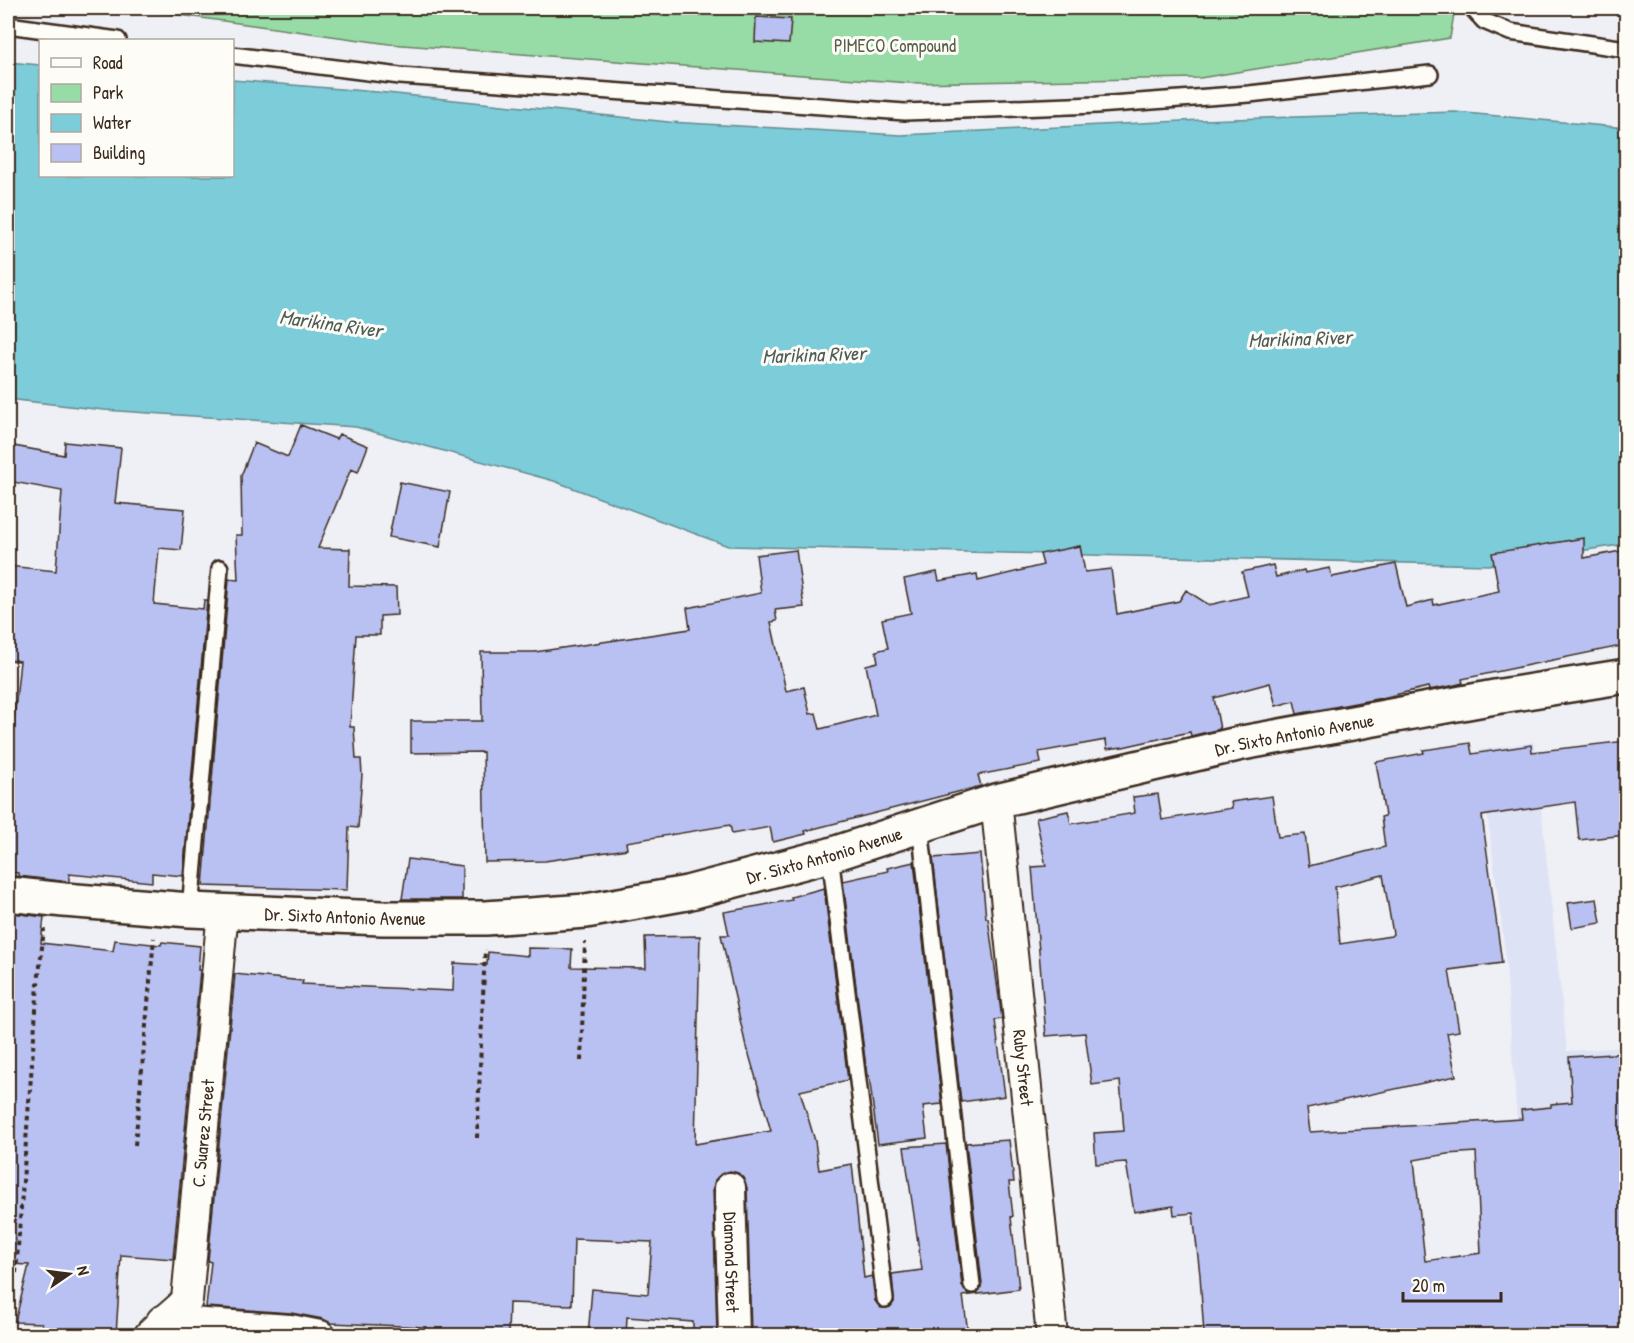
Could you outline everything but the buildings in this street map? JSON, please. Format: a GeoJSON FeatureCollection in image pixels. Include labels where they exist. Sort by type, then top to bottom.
{"type":"FeatureCollection","features":[{"type":"Feature","properties":{"kind":"main road","name":"Dr. Sixto Antonio Avenue"},"geometry":{"type":"LineString","coordinates":[[8,894],[190,910],[382,918],[486,918],[586,911],[687,893],[830,855],[996,801],[1242,743],[1626,676]]}},
{"type":"Feature","properties":{"kind":"street","name":"Ruby Street"},"geometry":{"type":"LineString","coordinates":[[996,801],[1052,1335]]}},
{"type":"Feature","properties":{"kind":"street","name":"C. Suarez Street"},"geometry":{"type":"LineString","coordinates":[[156,1328],[176,1314],[187,1300],[223,911]]}},
{"type":"Feature","properties":{"kind":"street","name":"Diamond Street"},"geometry":{"type":"LineString","coordinates":[[730,1188],[734,1335]]}},
{"type":"Feature","properties":{"kind":"street"},"geometry":{"type":"LineString","coordinates":[[156,1328],[320,1335]]}},
{"type":"Feature","properties":{"kind":"lane"},"geometry":{"type":"LineString","coordinates":[[1472,8],[1484,21],[1510,32],[1626,50]]}},
{"type":"Feature","properties":{"kind":"lane"},"geometry":{"type":"LineString","coordinates":[[8,25],[111,39]]}},
{"type":"Feature","properties":{"kind":"lane"},"geometry":{"type":"LineString","coordinates":[[234,55],[400,76],[905,112],[1097,105],[1237,95],[1430,74]]}},
{"type":"Feature","properties":{"kind":"lane"},"geometry":{"type":"LineString","coordinates":[[190,910],[220,568]]}},
{"type":"Feature","properties":{"kind":"lane"},"geometry":{"type":"LineString","coordinates":[[920,826],[972,1285]]}},
{"type":"Feature","properties":{"kind":"lane"},"geometry":{"type":"LineString","coordinates":[[830,855],[885,1299]]}},
{"type":"Feature","properties":{"kind":"path"},"geometry":{"type":"LineString","coordinates":[[16,1272],[38,984],[48,898]]}},
{"type":"Feature","properties":{"kind":"path"},"geometry":{"type":"LineString","coordinates":[[135,1145],[157,907]]}},
{"type":"Feature","properties":{"kind":"path"},"geometry":{"type":"LineString","coordinates":[[581,1061],[586,911]]}},
{"type":"Feature","properties":{"kind":"path"},"geometry":{"type":"LineString","coordinates":[[477,1138],[486,918]]}},
{"type":"Feature","properties":{"kind":"shaded area"},"geometry":{"type":"Polygon","coordinates":[[[1534,742],[1567,1051],[1626,1047],[1626,1335],[1532,1335],[1505,951],[1479,750],[1534,742]]]}},
{"type":"Feature","properties":{"kind":"green space","name":"PIMECO Compound"},"geometry":{"type":"Polygon","coordinates":[[[129,8],[1455,8],[1450,38],[1200,78],[910,83],[389,44],[129,8]]]}},
{"type":"Feature","properties":{"kind":"water","name":"Marikina River"},"geometry":{"type":"Polygon","coordinates":[[[8,62],[39,65],[39,177],[234,177],[234,80],[377,92],[669,122],[901,135],[1202,120],[1455,112],[1626,128],[1626,544],[1488,565],[728,546],[554,481],[356,427],[104,410],[8,399],[8,62]]]}}]}
